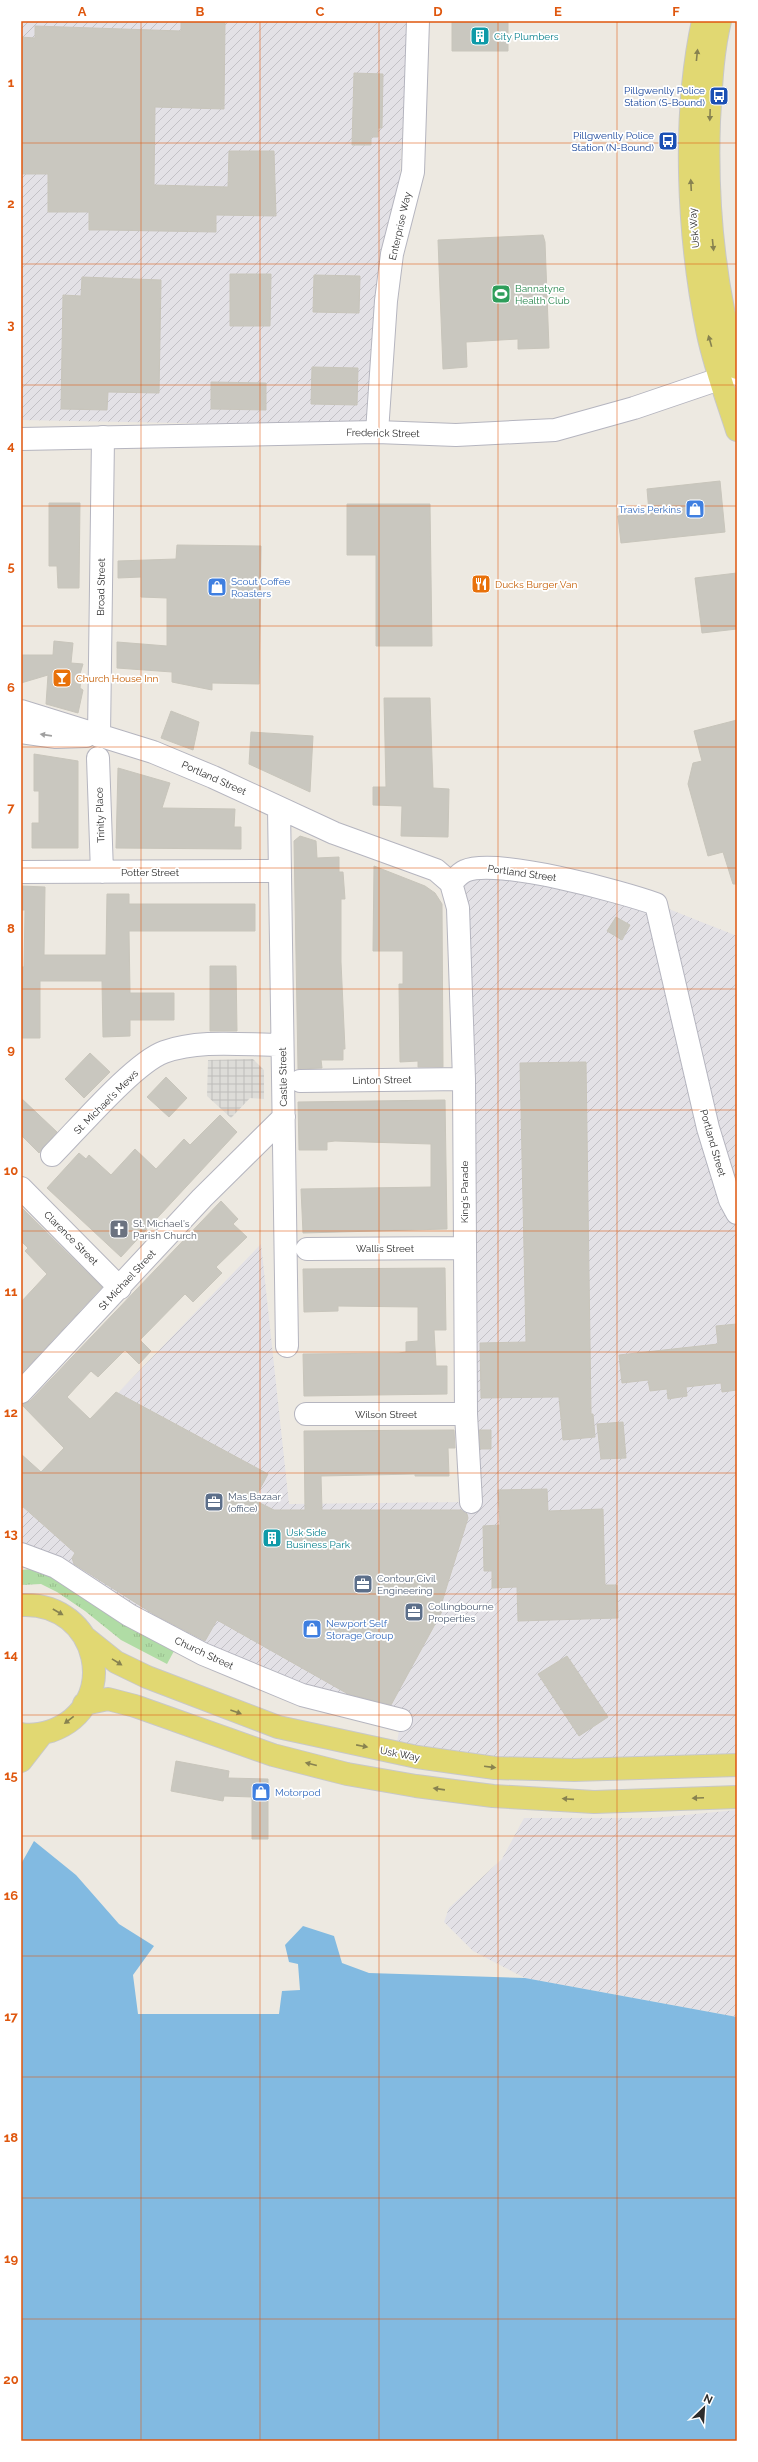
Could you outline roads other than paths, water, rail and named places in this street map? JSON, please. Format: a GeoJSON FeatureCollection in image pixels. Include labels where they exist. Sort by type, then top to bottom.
{"type":"FeatureCollection","features":[{"type":"Feature","properties":{"kind":"main road","name":"Usk Way"},"geometry":{"type":"LineString","coordinates":[[703,21],[694,81],[691,184],[702,300],[709,336],[732,373]]}},
{"type":"Feature","properties":{"kind":"main road","name":"Usk Way"},"geometry":{"type":"LineString","coordinates":[[720,21],[710,102],[708,146],[711,228],[732,373],[737,430]]}},
{"type":"Feature","properties":{"kind":"main road"},"geometry":{"type":"LineString","coordinates":[[21,1605],[35,1604],[56,1610],[73,1621],[86,1638],[92,1654],[94,1671],[91,1688],[84,1704],[73,1718],[59,1728],[32,1734],[21,1761]]}},
{"type":"Feature","properties":{"kind":"main road","name":"Usk Way"},"geometry":{"type":"LineString","coordinates":[[86,1638],[116,1662],[206,1701],[278,1727],[380,1750],[495,1768],[574,1770],[737,1765]]}},
{"type":"Feature","properties":{"kind":"main road"},"geometry":{"type":"LineString","coordinates":[[84,1704],[108,1699],[135,1706],[273,1755],[347,1774],[424,1787],[493,1796],[594,1802],[737,1797]]}},
{"type":"Feature","properties":{"kind":"street","name":"Enterprise Way"},"geometry":{"type":"LineString","coordinates":[[377,432],[386,300],[392,254],[413,172],[418,21]]}},
{"type":"Feature","properties":{"kind":"street","name":"Frederick Street"},"geometry":{"type":"LineString","coordinates":[[21,439],[377,432],[456,435],[555,430],[634,408],[732,373]]}},
{"type":"Feature","properties":{"kind":"street","name":"Broad Street"},"geometry":{"type":"LineString","coordinates":[[99,736],[103,438]]}},
{"type":"Feature","properties":{"kind":"street","name":"Portland Street"},"geometry":{"type":"LineString","coordinates":[[21,711],[61,722],[99,736],[153,752],[334,833],[436,870],[451,883],[465,871],[486,867],[564,879],[618,891],[656,904],[708,1128],[730,1200],[737,1213]]}},
{"type":"Feature","properties":{"kind":"street","name":"Portland Street"},"geometry":{"type":"LineString","coordinates":[[21,732],[56,737],[99,736]]}},
{"type":"Feature","properties":{"kind":"street","name":"Trinity Place"},"geometry":{"type":"LineString","coordinates":[[98,758],[102,872]]}},
{"type":"Feature","properties":{"kind":"street","name":"Castle Street"},"geometry":{"type":"LineString","coordinates":[[279,808],[287,1346]]}},
{"type":"Feature","properties":{"kind":"street","name":"Potter Street"},"geometry":{"type":"LineString","coordinates":[[21,872],[280,871]]}},
{"type":"Feature","properties":{"kind":"street","name":"King's Parade"},"geometry":{"type":"LineString","coordinates":[[451,883],[458,908],[464,1079],[466,1414],[471,1502]]}},
{"type":"Feature","properties":{"kind":"street","name":"St. Michael's Mews"},"geometry":{"type":"LineString","coordinates":[[52,1155],[138,1070],[163,1053],[192,1045],[282,1044]]}},
{"type":"Feature","properties":{"kind":"street","name":"Linton Street"},"geometry":{"type":"LineString","coordinates":[[300,1081],[464,1079]]}},
{"type":"Feature","properties":{"kind":"street","name":"St Michael Street"},"geometry":{"type":"LineString","coordinates":[[21,1392],[120,1288],[202,1198],[284,1117]]}},
{"type":"Feature","properties":{"kind":"street","name":"Clarence Street"},"geometry":{"type":"LineString","coordinates":[[21,1188],[120,1288]]}},
{"type":"Feature","properties":{"kind":"street","name":"Wallis Street"},"geometry":{"type":"LineString","coordinates":[[307,1249],[464,1248]]}},
{"type":"Feature","properties":{"kind":"street","name":"Wilson Street"},"geometry":{"type":"LineString","coordinates":[[306,1414],[466,1414]]}},
{"type":"Feature","properties":{"kind":"street","name":"Church Street"},"geometry":{"type":"LineString","coordinates":[[21,1554],[56,1567],[129,1615],[202,1654],[302,1695],[401,1720]]}},
{"type":"Feature","properties":{"kind":"water"},"geometry":{"type":"Polygon","coordinates":[[[34,1841],[76,1875],[119,1924],[154,1946],[133,1975],[138,2014],[279,2014],[282,1991],[300,1990],[298,1964],[289,1962],[285,1945],[303,1926],[334,1936],[342,1963],[369,1973],[525,1978],[737,2017],[737,2441],[21,2441],[21,1864],[34,1841]]]}},
{"type":"Feature","properties":{"kind":"place","name":"City Plumbers"},"geometry":{"type":"Point","coordinates":[480,36]}},
{"type":"Feature","properties":{"kind":"place","name":"Pillgwenlly Police Station (S-Bound)"},"geometry":{"type":"Point","coordinates":[719,96]}},
{"type":"Feature","properties":{"kind":"place","name":"Pillgwenlly Police Station (N-Bound)"},"geometry":{"type":"Point","coordinates":[668,141]}},
{"type":"Feature","properties":{"kind":"place","name":"Bannatyne Health Club"},"geometry":{"type":"Point","coordinates":[501,294]}},
{"type":"Feature","properties":{"kind":"place","name":"Travis Perkins"},"geometry":{"type":"Point","coordinates":[695,509]}},
{"type":"Feature","properties":{"kind":"place","name":"Ducks Burger Van"},"geometry":{"type":"Point","coordinates":[481,584]}},
{"type":"Feature","properties":{"kind":"place","name":"Scout Coffee Roasters"},"geometry":{"type":"Point","coordinates":[217,587]}},
{"type":"Feature","properties":{"kind":"place","name":"Church House Inn"},"geometry":{"type":"Point","coordinates":[62,678]}},
{"type":"Feature","properties":{"kind":"place","name":"St. Michael's Parish Church"},"geometry":{"type":"Point","coordinates":[119,1229]}},
{"type":"Feature","properties":{"kind":"place","name":"Mas Bazaar (office)"},"geometry":{"type":"Point","coordinates":[214,1502]}},
{"type":"Feature","properties":{"kind":"place","name":"Usk Side Business Park"},"geometry":{"type":"Point","coordinates":[272,1538]}},
{"type":"Feature","properties":{"kind":"place","name":"Contour Civil Engineering"},"geometry":{"type":"Point","coordinates":[363,1584]}},
{"type":"Feature","properties":{"kind":"place","name":"Collingbourne Properties"},"geometry":{"type":"Point","coordinates":[414,1612]}},
{"type":"Feature","properties":{"kind":"place","name":"Newport Self Storage Group"},"geometry":{"type":"Point","coordinates":[312,1629]}},
{"type":"Feature","properties":{"kind":"place","name":"Motorpod"},"geometry":{"type":"Point","coordinates":[261,1792]}}]}
